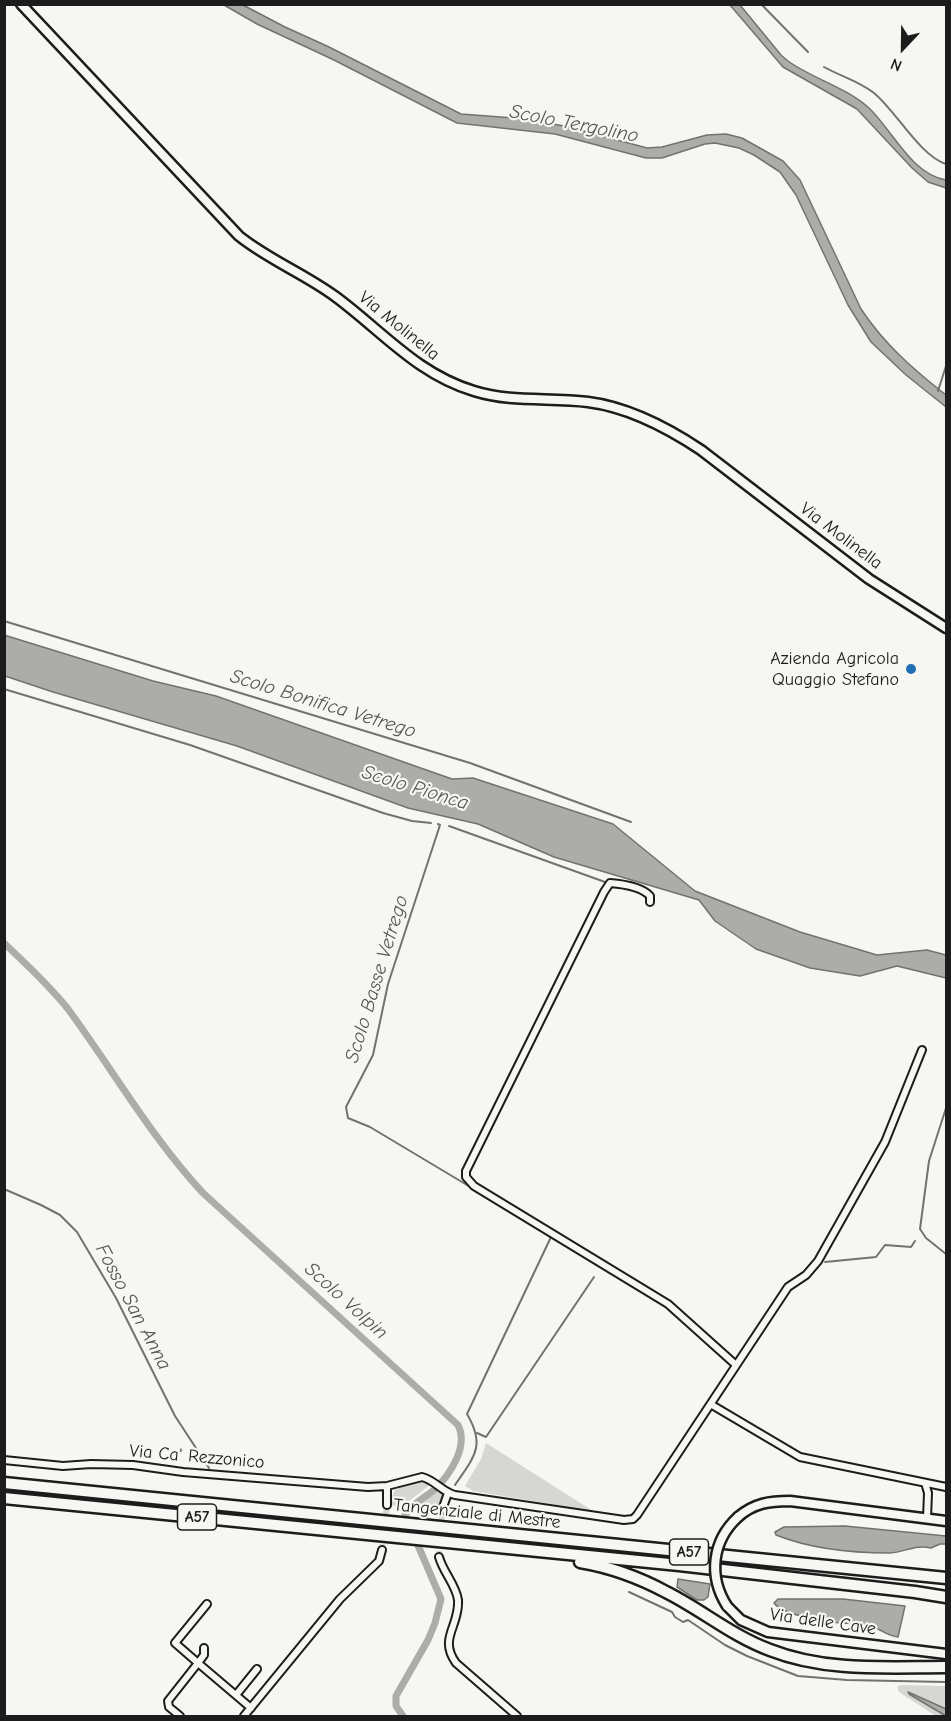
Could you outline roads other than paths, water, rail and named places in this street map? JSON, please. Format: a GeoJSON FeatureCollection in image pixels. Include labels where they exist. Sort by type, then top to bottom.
{"type":"FeatureCollection","features":[{"type":"Feature","properties":{"kind":"highway","name":"Tangenziale di Mestre"},"geometry":{"type":"LineString","coordinates":[[4,1483],[946,1578]]}},
{"type":"Feature","properties":{"kind":"highway","name":"Tangenziale di Mestre"},"geometry":{"type":"LineString","coordinates":[[4,1498],[488,1547]]}},
{"type":"Feature","properties":{"kind":"highway","name":"A57"},"geometry":{"type":"LineString","coordinates":[[488,1547],[680,1565],[915,1592],[946,1598]]}},
{"type":"Feature","properties":{"kind":"highway","name":"A57"},"geometry":{"type":"LineString","coordinates":[[488,1547],[591,1563],[625,1573],[668,1593],[745,1639],[771,1651],[800,1660],[867,1667],[946,1667]]}},
{"type":"Feature","properties":{"kind":"street","name":"Via Molinella"},"geometry":{"type":"LineString","coordinates":[[21,4],[239,236],[252,247],[336,296],[403,354],[423,368],[458,386],[488,395],[519,399],[588,402],[630,414],[671,431],[701,450],[869,579],[946,628]]}},
{"type":"Feature","properties":{"kind":"street"},"geometry":{"type":"LineString","coordinates":[[650,902],[647,892],[610,883],[466,1171],[466,1177],[474,1186],[668,1304],[736,1365]]}},
{"type":"Feature","properties":{"kind":"street"},"geometry":{"type":"LineString","coordinates":[[442,1510],[446,1492],[624,1520],[633,1519],[638,1515],[788,1287],[806,1275],[818,1261],[885,1142],[922,1050]]}},
{"type":"Feature","properties":{"kind":"street"},"geometry":{"type":"LineString","coordinates":[[712,1405],[800,1457],[946,1487]]}},
{"type":"Feature","properties":{"kind":"street","name":"Via Ca' Rezzonico"},"geometry":{"type":"LineString","coordinates":[[4,1460],[63,1466],[133,1465],[183,1472],[368,1487],[387,1486],[422,1477],[446,1492]]}},
{"type":"Feature","properties":{"kind":"street"},"geometry":{"type":"LineString","coordinates":[[925,1483],[928,1493],[927,1518]]}},
{"type":"Feature","properties":{"kind":"street"},"geometry":{"type":"LineString","coordinates":[[387,1486],[387,1505]]}},
{"type":"Feature","properties":{"kind":"street","name":"Via delle Cave"},"geometry":{"type":"LineString","coordinates":[[946,1521],[781,1501],[760,1503],[738,1516],[724,1532],[715,1559],[716,1580],[727,1606],[741,1620],[768,1632],[946,1654]]}},
{"type":"Feature","properties":{"kind":"street"},"geometry":{"type":"LineString","coordinates":[[244,1716],[340,1599],[380,1561],[382,1550]]}},
{"type":"Feature","properties":{"kind":"street"},"geometry":{"type":"LineString","coordinates":[[439,1557],[458,1598],[457,1613],[448,1640],[451,1656],[456,1663],[517,1716]]}},
{"type":"Feature","properties":{"kind":"street"},"geometry":{"type":"LineString","coordinates":[[207,1604],[175,1644],[251,1708]]}},
{"type":"Feature","properties":{"kind":"street"},"geometry":{"type":"LineString","coordinates":[[180,1716],[169,1707],[168,1701],[204,1655],[204,1648]]}},
{"type":"Feature","properties":{"kind":"street"},"geometry":{"type":"LineString","coordinates":[[236,1695],[257,1670]]}},
{"type":"Feature","properties":{"kind":"water"},"geometry":{"type":"Polygon","coordinates":[[[224,5],[243,5],[461,114],[527,119],[569,127],[647,148],[662,147],[707,135],[726,134],[742,138],[783,161],[800,180],[861,309],[879,334],[900,356],[946,395],[946,407],[906,375],[871,342],[848,305],[796,195],[780,172],[754,155],[739,148],[715,143],[662,158],[646,158],[555,134],[457,123],[334,60],[257,24],[224,5]]]}},
{"type":"Feature","properties":{"kind":"water"},"geometry":{"type":"Polygon","coordinates":[[[730,5],[740,5],[788,61],[850,94],[869,108],[913,161],[934,176],[946,180],[946,188],[928,182],[912,168],[857,109],[783,67],[730,5]]]}},
{"type":"Feature","properties":{"kind":"water","name":"Scolo Pionca"},"geometry":{"type":"Polygon","coordinates":[[[4,635],[153,681],[216,696],[452,779],[473,778],[613,824],[695,891],[800,932],[877,955],[927,950],[946,955],[946,978],[897,966],[860,976],[810,968],[756,949],[715,921],[699,900],[554,857],[478,824],[408,808],[237,746],[5,676],[4,635]]]}},
{"type":"Feature","properties":{"kind":"water"},"geometry":{"type":"Polygon","coordinates":[[[845,1526],[946,1536],[946,1544],[890,1553],[861,1552],[803,1544],[776,1535],[775,1532],[784,1527],[845,1526]]]}},
{"type":"Feature","properties":{"kind":"water"},"geometry":{"type":"Polygon","coordinates":[[[678,1579],[710,1584],[708,1597],[704,1600],[697,1600],[677,1587],[678,1579]]]}},
{"type":"Feature","properties":{"kind":"water"},"geometry":{"type":"Polygon","coordinates":[[[778,1599],[843,1599],[905,1606],[898,1637],[868,1625],[825,1621],[795,1614],[774,1603],[778,1599]]]}},
{"type":"Feature","properties":{"kind":"water"},"geometry":{"type":"Polygon","coordinates":[[[908,1692],[946,1709],[946,1716],[909,1694],[908,1692]]]}},
{"type":"Feature","properties":{"kind":"waterway"},"geometry":{"type":"LineString","coordinates":[[761,4],[808,52]]}},
{"type":"Feature","properties":{"kind":"waterway"},"geometry":{"type":"LineString","coordinates":[[824,67],[874,93],[927,152],[946,164]]}},
{"type":"Feature","properties":{"kind":"waterway"},"geometry":{"type":"LineString","coordinates":[[938,391],[946,366]]}},
{"type":"Feature","properties":{"kind":"waterway","name":"Scolo Bonifica Vetrego"},"geometry":{"type":"LineString","coordinates":[[4,621],[470,763],[631,822]]}},
{"type":"Feature","properties":{"kind":"waterway","name":"Scolo Basse Vetrego"},"geometry":{"type":"LineString","coordinates":[[4,689],[190,745],[383,813],[412,821],[431,823]]}},
{"type":"Feature","properties":{"kind":"waterway","name":"Scolo Basse Vetrego"},"geometry":{"type":"LineString","coordinates":[[438,824],[440,825],[388,984],[373,1055],[346,1107],[348,1118],[370,1127],[472,1188]]}},
{"type":"Feature","properties":{"kind":"waterway"},"geometry":{"type":"LineString","coordinates":[[449,826],[605,882]]}},
{"type":"Feature","properties":{"kind":"waterway","name":"Scolo Volpin"},"geometry":{"type":"LineString","coordinates":[[4,943],[68,1009],[149,1126],[203,1193],[458,1425],[461,1442],[452,1468],[434,1490],[415,1504],[405,1515],[441,1599],[428,1640],[396,1696],[396,1706],[403,1716]]}},
{"type":"Feature","properties":{"kind":"waterway"},"geometry":{"type":"LineString","coordinates":[[946,1108],[929,1161],[920,1229],[926,1238],[946,1254]]}},
{"type":"Feature","properties":{"kind":"waterway","name":"Fosso San Anna"},"geometry":{"type":"LineString","coordinates":[[4,1189],[60,1215],[77,1232],[116,1298],[175,1416],[209,1468]]}},
{"type":"Feature","properties":{"kind":"waterway","name":"Scolo Basse Vetrego"},"geometry":{"type":"LineString","coordinates":[[549,1236],[601,1267]]}},
{"type":"Feature","properties":{"kind":"waterway"},"geometry":{"type":"LineString","coordinates":[[455,1485],[468,1467],[477,1443],[473,1425],[467,1414],[551,1237]]}},
{"type":"Feature","properties":{"kind":"waterway"},"geometry":{"type":"LineString","coordinates":[[825,1262],[876,1257],[885,1245],[911,1247],[915,1241]]}},
{"type":"Feature","properties":{"kind":"waterway","name":"Scolo Basse Vetrego"},"geometry":{"type":"LineString","coordinates":[[477,1433],[486,1437],[594,1277]]}},
{"type":"Feature","properties":{"kind":"waterway"},"geometry":{"type":"LineString","coordinates":[[629,1592],[672,1612],[683,1622],[688,1620],[725,1645],[747,1656],[798,1676],[847,1680],[946,1682]]}},
{"type":"Feature","properties":{"kind":"tunnel"},"geometry":{"type":"LineString","coordinates":[[382,1550],[387,1505]]}},
{"type":"Feature","properties":{"kind":"tunnel"},"geometry":{"type":"LineString","coordinates":[[439,1557],[442,1510]]}},
{"type":"Feature","properties":{"kind":"place","name":"Azienda Agricola Quaggio Stefano"},"geometry":{"type":"Point","coordinates":[911,669]}},
{"type":"Feature","properties":{"kind":"water label","name":"Scolo Tergolino"},"geometry":{"type":"Point","coordinates":[574,124]}}]}
